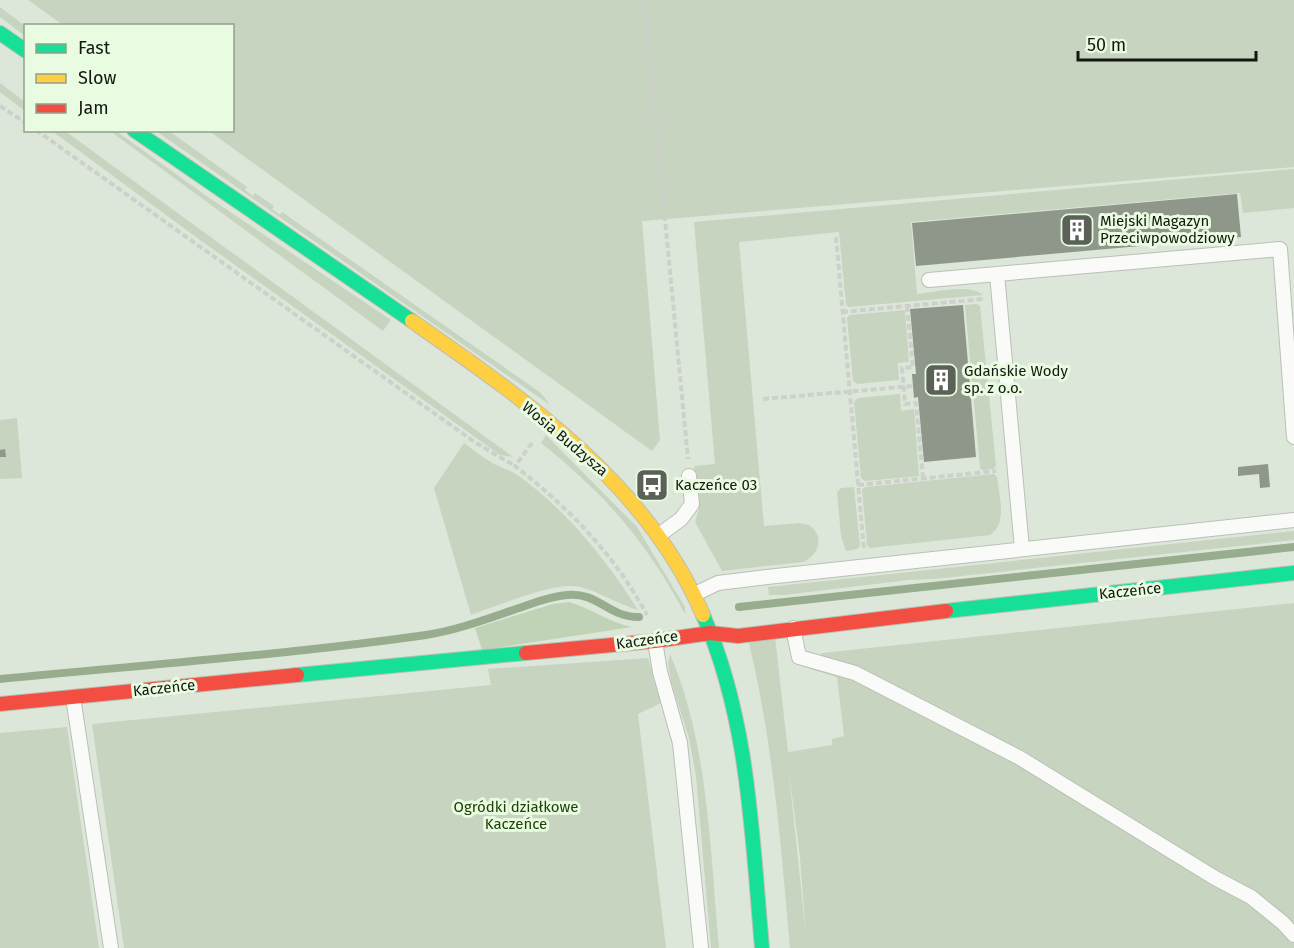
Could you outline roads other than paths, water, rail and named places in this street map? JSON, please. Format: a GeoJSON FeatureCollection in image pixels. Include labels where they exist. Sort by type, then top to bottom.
{"type":"FeatureCollection","features":[{"type":"Feature","properties":{"kind":"street"},"geometry":{"type":"LineString","coordinates":[[0,33],[24,50]]}},
{"type":"Feature","properties":{"kind":"street","name":"Wosia Budzysza"},"geometry":{"type":"LineString","coordinates":[[137,132],[228,197],[381,299],[548,421],[602,468],[633,501],[659,535],[694,594],[725,673],[737,727],[749,816],[762,948]]}},
{"type":"Feature","properties":{"kind":"street","name":"Kaczeńce"},"geometry":{"type":"LineString","coordinates":[[0,704],[655,641],[687,634],[710,633],[738,636],[1294,573]]}},
{"type":"Feature","properties":{"kind":"lane"},"geometry":{"type":"LineString","coordinates":[[929,280],[1280,249],[1294,437]]}},
{"type":"Feature","properties":{"kind":"lane"},"geometry":{"type":"LineString","coordinates":[[997,274],[1022,549]]}},
{"type":"Feature","properties":{"kind":"lane"},"geometry":{"type":"LineString","coordinates":[[659,535],[681,519],[692,504],[689,476]]}},
{"type":"Feature","properties":{"kind":"lane"},"geometry":{"type":"LineString","coordinates":[[694,594],[718,583],[738,580],[1294,520]]}},
{"type":"Feature","properties":{"kind":"lane"},"geometry":{"type":"LineString","coordinates":[[793,628],[799,657],[855,673],[1020,758],[1215,878],[1251,897],[1294,935]]}},
{"type":"Feature","properties":{"kind":"lane"},"geometry":{"type":"LineString","coordinates":[[655,641],[660,672],[680,743],[701,948]]}},
{"type":"Feature","properties":{"kind":"lane"},"geometry":{"type":"LineString","coordinates":[[73,697],[111,948]]}},
{"type":"Feature","properties":{"kind":"waterway"},"geometry":{"type":"LineString","coordinates":[[739,607],[1294,547]]}},
{"type":"Feature","properties":{"kind":"waterway"},"geometry":{"type":"LineString","coordinates":[[0,679],[267,654],[426,635],[462,627],[548,598],[567,595],[587,597],[619,613],[639,617]]}},
{"type":"Feature","properties":{"kind":"place","name":"Miejski Magazyn Przeciwpowodziowy"},"geometry":{"type":"Point","coordinates":[1077,230]}},
{"type":"Feature","properties":{"kind":"place","name":"Gdańskie Wody sp. z o.o."},"geometry":{"type":"Point","coordinates":[941,380]}},
{"type":"Feature","properties":{"kind":"place","name":"Kaczeńce 03"},"geometry":{"type":"Point","coordinates":[652,485]}},
{"type":"Feature","properties":{"kind":"park label","name":"Ogródki działkowe Kaczeńce"},"geometry":{"type":"Point","coordinates":[516,816]}}]}
